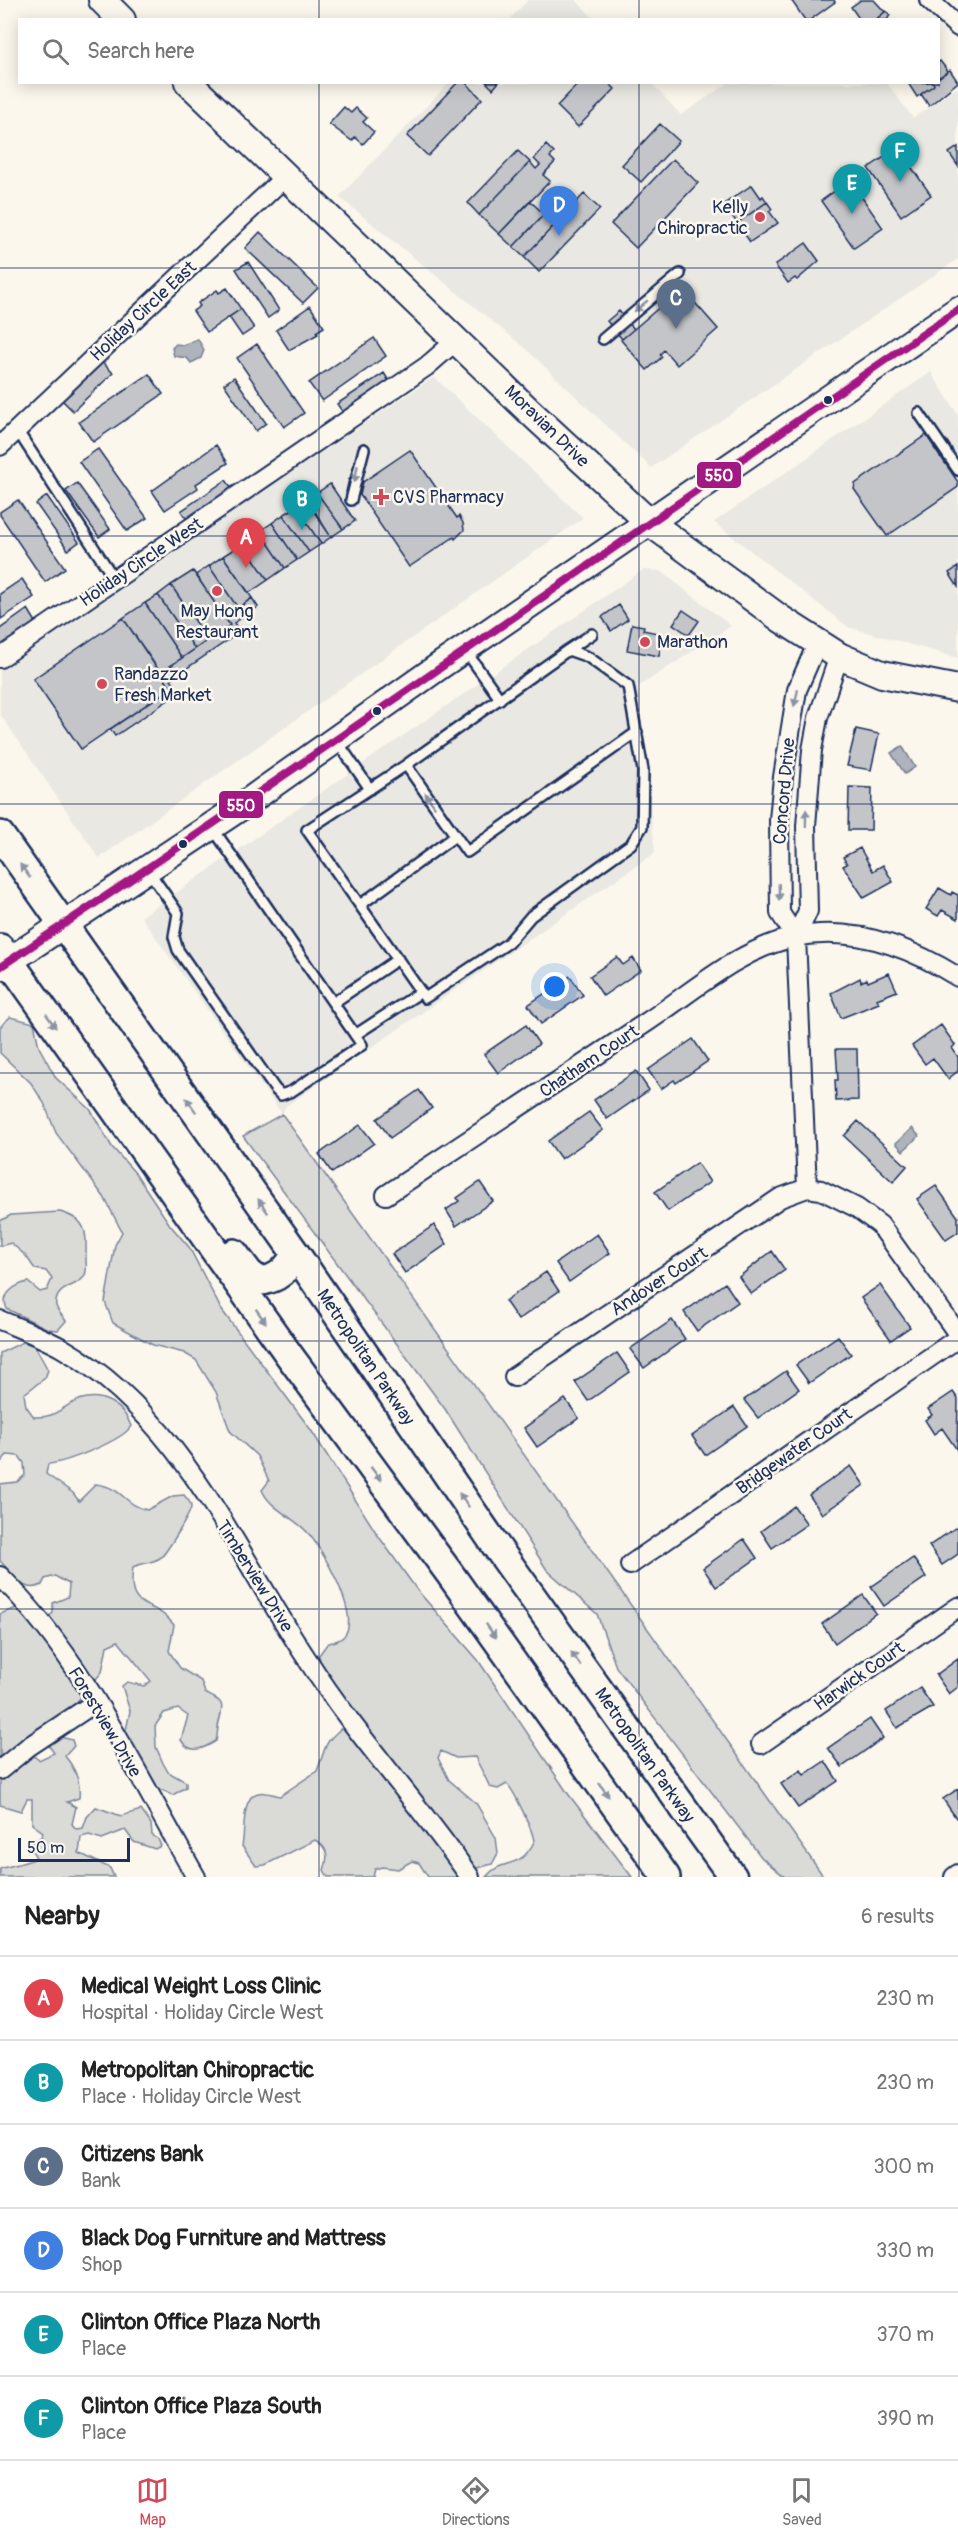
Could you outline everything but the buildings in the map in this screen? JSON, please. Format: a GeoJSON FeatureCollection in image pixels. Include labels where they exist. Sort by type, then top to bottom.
{"type":"FeatureCollection","features":[{"type":"Feature","properties":{"kind":"main road"},"geometry":{"type":"LineString","coordinates":[[102,0],[120,18]]}},
{"type":"Feature","properties":{"kind":"main road","name":"Moravian Drive"},"geometry":{"type":"LineString","coordinates":[[190,84],[458,339],[528,410],[649,522],[828,650],[882,674],[958,689]]}},
{"type":"Feature","properties":{"kind":"main road"},"geometry":{"type":"LineString","coordinates":[[666,1877],[3,958],[63,924],[148,870],[464,649],[958,310]]}},
{"type":"Feature","properties":{"kind":"main road","name":"Metropolitan Parkway"},"geometry":{"type":"LineString","coordinates":[[0,836],[296,1254],[496,1546],[733,1877]]}},
{"type":"Feature","properties":{"kind":"main road"},"geometry":{"type":"LineString","coordinates":[[80,1064],[117,1084],[249,1273],[259,1281],[275,1278],[283,1272],[296,1254]]}},
{"type":"Feature","properties":{"kind":"street"},"geometry":{"type":"LineString","coordinates":[[929,0],[958,27]]}},
{"type":"Feature","properties":{"kind":"street","name":"Holiday Circle East"},"geometry":{"type":"LineString","coordinates":[[0,446],[286,176]]}},
{"type":"Feature","properties":{"kind":"street","name":"Holiday Circle West"},"geometry":{"type":"LineString","coordinates":[[0,658],[427,366],[458,339]]}},
{"type":"Feature","properties":{"kind":"street","name":"Concord Drive"},"geometry":{"type":"LineString","coordinates":[[796,937],[780,913],[779,820],[783,777],[797,690],[828,650]]}},
{"type":"Feature","properties":{"kind":"street","name":"Concord Drive"},"geometry":{"type":"LineString","coordinates":[[807,1188],[796,937],[808,911],[806,815],[812,750],[828,650]]}},
{"type":"Feature","properties":{"kind":"street","name":"Chatham Court"},"geometry":{"type":"LineString","coordinates":[[386,1196],[662,1012],[720,969],[772,944],[796,937],[825,934],[863,938],[901,946],[958,977]]}},
{"type":"Feature","properties":{"kind":"street"},"geometry":{"type":"LineString","coordinates":[[807,1188],[821,1190],[837,1197],[880,1225],[958,1336]]}},
{"type":"Feature","properties":{"kind":"street","name":"Andover Court"},"geometry":{"type":"LineString","coordinates":[[514,1377],[780,1198],[807,1188]]}},
{"type":"Feature","properties":{"kind":"street","name":"Timberview Drive"},"geometry":{"type":"LineString","coordinates":[[0,1320],[42,1338],[87,1365],[137,1407],[161,1434],[191,1471],[307,1659],[360,1737],[470,1877]]}},
{"type":"Feature","properties":{"kind":"street","name":"Bridgewater Court"},"geometry":{"type":"LineString","coordinates":[[630,1565],[958,1336]]}},
{"type":"Feature","properties":{"kind":"street","name":"Forestview Drive"},"geometry":{"type":"LineString","coordinates":[[0,1576],[42,1623],[96,1702],[196,1877]]}},
{"type":"Feature","properties":{"kind":"street","name":"Harwick Court"},"geometry":{"type":"LineString","coordinates":[[761,1744],[958,1607]]}},
{"type":"Feature","properties":{"kind":"street"},"geometry":{"type":"LineString","coordinates":[[0,1770],[28,1747],[96,1702]]}},
{"type":"Feature","properties":{"kind":"street"},"geometry":{"type":"LineString","coordinates":[[954,1877],[958,1874]]}},
{"type":"Feature","properties":{"kind":"lane"},"geometry":{"type":"LineString","coordinates":[[603,339],[680,274]]}},
{"type":"Feature","properties":{"kind":"lane"},"geometry":{"type":"LineString","coordinates":[[919,413],[958,470]]}},
{"type":"Feature","properties":{"kind":"lane"},"geometry":{"type":"LineString","coordinates":[[17,430],[115,580]]}},
{"type":"Feature","properties":{"kind":"lane"},"geometry":{"type":"LineString","coordinates":[[351,500],[359,460],[364,449]]}},
{"type":"Feature","properties":{"kind":"lane"},"geometry":{"type":"LineString","coordinates":[[568,650],[588,657],[628,686],[643,770],[642,827],[631,844],[531,916],[508,943],[425,998],[307,830],[406,765],[568,650],[592,634]]}},
{"type":"Feature","properties":{"kind":"lane"},"geometry":{"type":"LineString","coordinates":[[464,649],[500,699]]}},
{"type":"Feature","properties":{"kind":"lane"},"geometry":{"type":"LineString","coordinates":[[406,765],[467,852],[637,732]]}},
{"type":"Feature","properties":{"kind":"lane"},"geometry":{"type":"LineString","coordinates":[[336,739],[370,789]]}},
{"type":"Feature","properties":{"kind":"lane"},"geometry":{"type":"LineString","coordinates":[[148,870],[178,913],[174,938],[178,950],[281,1095],[292,1091],[362,1045],[212,826]]}},
{"type":"Feature","properties":{"kind":"lane"},"geometry":{"type":"LineString","coordinates":[[360,905],[455,836]]}},
{"type":"Feature","properties":{"kind":"lane"},"geometry":{"type":"LineString","coordinates":[[333,1003],[398,959]]}},
{"type":"Feature","properties":{"kind":"lane"},"geometry":{"type":"LineString","coordinates":[[355,1035],[421,992]]}},
{"type":"Feature","properties":{"kind":"shaded area"},"geometry":{"type":"Polygon","coordinates":[[[528,0],[576,0],[593,18],[511,18],[528,0]]]}},
{"type":"Feature","properties":{"kind":"shaded area"},"geometry":{"type":"Polygon","coordinates":[[[448,84],[652,84],[681,115],[727,84],[888,84],[913,118],[958,87],[958,259],[651,468],[524,347],[339,197],[448,84]]]}},
{"type":"Feature","properties":{"kind":"shaded area"},"geometry":{"type":"Polygon","coordinates":[[[198,339],[204,350],[201,358],[191,363],[187,358],[174,356],[172,348],[176,344],[183,345],[198,339]]]}},
{"type":"Feature","properties":{"kind":"shaded area"},"geometry":{"type":"Polygon","coordinates":[[[931,372],[958,415],[958,658],[848,627],[714,522],[931,372]]]}},
{"type":"Feature","properties":{"kind":"shaded area"},"geometry":{"type":"Polygon","coordinates":[[[434,377],[583,518],[99,858],[0,714],[0,667],[434,377]]]}},
{"type":"Feature","properties":{"kind":"shaded area"},"geometry":{"type":"Polygon","coordinates":[[[643,570],[661,571],[731,626],[638,687],[655,853],[286,1106],[282,1114],[141,917],[643,570]]]}},
{"type":"Feature","properties":{"kind":"shaded area"},"geometry":{"type":"Polygon","coordinates":[[[902,746],[915,767],[905,774],[891,753],[902,746]]]}},
{"type":"Feature","properties":{"kind":"shaded area"},"geometry":{"type":"Polygon","coordinates":[[[10,1017],[34,1023],[39,1047],[56,1078],[90,1109],[112,1147],[136,1174],[170,1225],[189,1247],[221,1309],[311,1430],[377,1534],[417,1590],[478,1660],[569,1795],[632,1877],[486,1877],[499,1867],[523,1857],[534,1842],[531,1830],[519,1803],[507,1784],[498,1789],[490,1787],[475,1757],[456,1758],[441,1751],[438,1758],[449,1780],[476,1803],[496,1838],[498,1853],[492,1864],[477,1868],[469,1877],[428,1877],[419,1863],[412,1861],[398,1869],[382,1867],[375,1869],[373,1877],[328,1877],[324,1870],[327,1861],[325,1849],[315,1840],[265,1865],[256,1866],[242,1846],[245,1812],[251,1797],[257,1793],[280,1796],[317,1771],[327,1744],[347,1723],[321,1666],[319,1655],[327,1644],[340,1639],[346,1633],[347,1611],[343,1597],[330,1567],[308,1533],[276,1508],[266,1497],[262,1490],[269,1481],[257,1456],[230,1431],[216,1392],[196,1360],[184,1353],[153,1345],[113,1323],[105,1302],[115,1245],[122,1232],[104,1197],[56,1133],[44,1103],[31,1083],[0,1053],[0,1027],[10,1017]]]}},
{"type":"Feature","properties":{"kind":"shaded area"},"geometry":{"type":"Polygon","coordinates":[[[282,1114],[824,1877],[785,1877],[762,1858],[616,1667],[597,1614],[547,1570],[445,1409],[243,1136],[282,1114]]]}},
{"type":"Feature","properties":{"kind":"shaded area"},"geometry":{"type":"Polygon","coordinates":[[[912,1128],[919,1136],[903,1151],[896,1143],[912,1128]]]}},
{"type":"Feature","properties":{"kind":"shaded area"},"geometry":{"type":"Polygon","coordinates":[[[60,1212],[76,1219],[84,1229],[86,1268],[81,1280],[64,1289],[58,1296],[56,1306],[66,1321],[58,1330],[48,1329],[7,1309],[5,1304],[7,1295],[18,1285],[28,1282],[40,1292],[47,1290],[52,1279],[46,1271],[35,1269],[26,1256],[11,1243],[0,1246],[0,1221],[11,1215],[60,1212]]]}},
{"type":"Feature","properties":{"kind":"shaded area"},"geometry":{"type":"Polygon","coordinates":[[[23,1342],[35,1346],[48,1370],[45,1378],[24,1394],[26,1406],[34,1417],[50,1415],[82,1399],[98,1398],[118,1407],[131,1426],[117,1438],[93,1450],[67,1460],[48,1464],[46,1474],[73,1493],[79,1501],[96,1484],[118,1492],[133,1504],[147,1510],[173,1496],[184,1495],[191,1505],[183,1525],[163,1555],[157,1560],[133,1567],[132,1582],[137,1599],[166,1616],[174,1625],[169,1651],[180,1668],[201,1681],[205,1693],[221,1703],[222,1710],[216,1741],[202,1748],[188,1748],[181,1740],[188,1716],[178,1709],[164,1713],[155,1726],[156,1747],[168,1772],[186,1782],[186,1787],[173,1795],[148,1784],[125,1735],[130,1711],[122,1686],[127,1682],[144,1686],[151,1681],[118,1641],[107,1646],[102,1672],[32,1755],[39,1760],[54,1753],[49,1746],[60,1737],[72,1740],[74,1746],[65,1756],[77,1776],[79,1798],[67,1802],[76,1807],[72,1824],[76,1829],[83,1828],[87,1817],[96,1807],[121,1816],[141,1810],[151,1824],[152,1835],[158,1839],[161,1846],[155,1849],[134,1842],[125,1830],[102,1839],[89,1835],[81,1837],[79,1853],[110,1868],[114,1877],[0,1877],[0,1869],[36,1858],[31,1848],[32,1843],[42,1836],[43,1832],[32,1824],[32,1799],[27,1799],[21,1811],[0,1805],[0,1614],[27,1604],[48,1617],[53,1613],[53,1603],[68,1597],[69,1584],[55,1576],[45,1579],[42,1585],[35,1587],[23,1585],[0,1561],[0,1484],[17,1482],[25,1475],[24,1463],[19,1456],[7,1455],[0,1463],[0,1353],[23,1342]]]}},
{"type":"Feature","properties":{"kind":"transit line","name":"550"},"geometry":{"type":"LineString","coordinates":[[0,967],[361,723],[958,310]]}},
{"type":"Feature","properties":{"kind":"place","name":"Clinton Office Plaza South"},"geometry":{"type":"Point","coordinates":[900,182]}},
{"type":"Feature","properties":{"kind":"place","name":"Clinton Office Plaza North"},"geometry":{"type":"Point","coordinates":[852,214]}},
{"type":"Feature","properties":{"kind":"place","name":"Kelly Chiropractic"},"geometry":{"type":"Point","coordinates":[760,217]}},
{"type":"Feature","properties":{"kind":"place","name":"Black Dog Furniture and Mattress"},"geometry":{"type":"Point","coordinates":[559,236]}},
{"type":"Feature","properties":{"kind":"place","name":"Citizens Bank"},"geometry":{"type":"Point","coordinates":[676,329]}},
{"type":"Feature","properties":{"kind":"place","name":"CVS Pharmacy"},"geometry":{"type":"Point","coordinates":[381,497]}},
{"type":"Feature","properties":{"kind":"place","name":"Metropolitan Chiropractic"},"geometry":{"type":"Point","coordinates":[302,530]}},
{"type":"Feature","properties":{"kind":"place","name":"Medical Weight Loss Clinic"},"geometry":{"type":"Point","coordinates":[246,568]}},
{"type":"Feature","properties":{"kind":"place","name":"May Hong Restaurant"},"geometry":{"type":"Point","coordinates":[217,591]}},
{"type":"Feature","properties":{"kind":"place","name":"Marathon"},"geometry":{"type":"Point","coordinates":[645,642]}},
{"type":"Feature","properties":{"kind":"place","name":"Randazzo Fresh Market"},"geometry":{"type":"Point","coordinates":[102,684]}}]}
